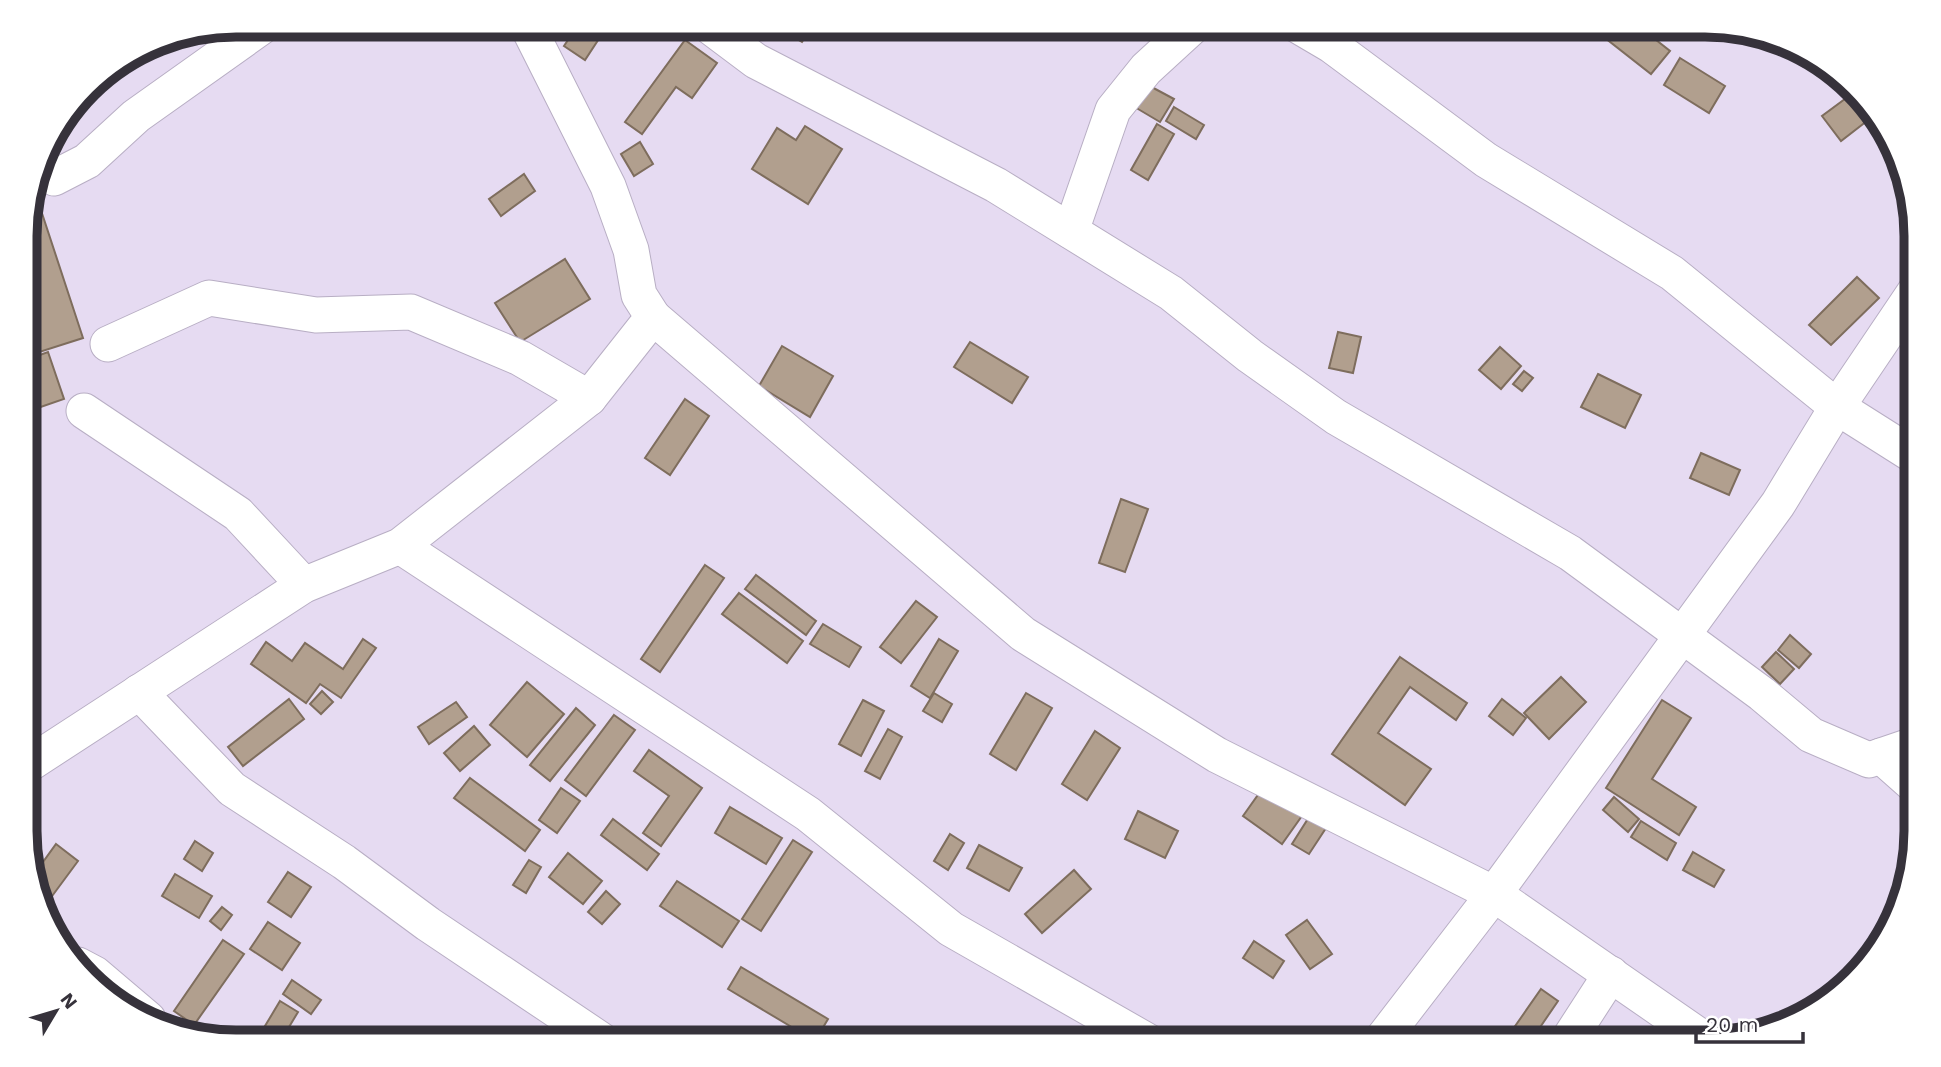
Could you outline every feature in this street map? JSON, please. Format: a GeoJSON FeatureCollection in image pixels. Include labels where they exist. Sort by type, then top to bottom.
{"type":"FeatureCollection","features":[{"type":"Feature","properties":{"kind":"street"},"geometry":{"type":"LineString","coordinates":[[54,178],[87,161],[136,116],[246,37]]}},
{"type":"Feature","properties":{"kind":"street"},"geometry":{"type":"LineString","coordinates":[[534,37],[608,186],[631,250],[639,295],[653,317],[1023,634],[1217,755],[1494,894],[1691,1030]]}},
{"type":"Feature","properties":{"kind":"street"},"geometry":{"type":"LineString","coordinates":[[725,37],[756,61],[925,152],[996,185],[1171,293],[1250,356],[1336,417],[1570,554],[1762,694],[1811,735],[1869,760],[1904,748]]}},
{"type":"Feature","properties":{"kind":"street"},"geometry":{"type":"LineString","coordinates":[[1071,231],[1113,110],[1146,69],[1180,37]]}},
{"type":"Feature","properties":{"kind":"street"},"geometry":{"type":"LineString","coordinates":[[1318,37],[1486,160],[1672,273],[1837,407],[1904,449]]}},
{"type":"Feature","properties":{"kind":"street"},"geometry":{"type":"LineString","coordinates":[[108,344],[209,298],[316,315],[411,312],[520,358],[589,398]]}},
{"type":"Feature","properties":{"kind":"street"},"geometry":{"type":"LineString","coordinates":[[1389,1030],[1494,894],[1779,504],[1837,407],[1904,308]]}},
{"type":"Feature","properties":{"kind":"street"},"geometry":{"type":"LineString","coordinates":[[37,759],[304,586],[400,546],[589,398],[653,317]]}},
{"type":"Feature","properties":{"kind":"street"},"geometry":{"type":"LineString","coordinates":[[84,411],[238,514],[304,586]]}},
{"type":"Feature","properties":{"kind":"street"},"geometry":{"type":"LineString","coordinates":[[400,546],[808,814],[951,929],[1128,1030]]}},
{"type":"Feature","properties":{"kind":"street"},"geometry":{"type":"LineString","coordinates":[[139,692],[232,789],[344,862],[428,924],[586,1030]]}},
{"type":"Feature","properties":{"kind":"street"},"geometry":{"type":"LineString","coordinates":[[1881,756],[1904,777]]}},
{"type":"Feature","properties":{"kind":"street"},"geometry":{"type":"LineString","coordinates":[[1575,1030],[1611,974]]}},
{"type":"Feature","properties":{"kind":"building"},"geometry":{"type":"Polygon","coordinates":[[[570,37],[600,37],[585,60],[564,46],[570,37]]]}},
{"type":"Feature","properties":{"kind":"building"},"geometry":{"type":"Polygon","coordinates":[[[1604,37],[1652,37],[1670,51],[1651,74],[1604,37]]]}},
{"type":"Feature","properties":{"kind":"building"},"geometry":{"type":"Polygon","coordinates":[[[685,40],[717,63],[692,98],[676,87],[642,134],[625,122],[685,40]]]}},
{"type":"Feature","properties":{"kind":"building"},"geometry":{"type":"Polygon","coordinates":[[[1680,58],[1725,86],[1709,113],[1664,85],[1680,58]]]}},
{"type":"Feature","properties":{"kind":"building"},"geometry":{"type":"Polygon","coordinates":[[[1146,84],[1174,99],[1160,122],[1133,106],[1146,84]]]}},
{"type":"Feature","properties":{"kind":"building"},"geometry":{"type":"Polygon","coordinates":[[[1848,97],[1867,121],[1841,141],[1822,116],[1848,97]]]}},
{"type":"Feature","properties":{"kind":"building"},"geometry":{"type":"Polygon","coordinates":[[[1174,107],[1204,125],[1196,139],[1166,121],[1174,107]]]}},
{"type":"Feature","properties":{"kind":"building"},"geometry":{"type":"Polygon","coordinates":[[[1157,124],[1174,134],[1148,180],[1131,170],[1157,124]]]}},
{"type":"Feature","properties":{"kind":"building"},"geometry":{"type":"Polygon","coordinates":[[[805,126],[842,149],[808,204],[752,169],[777,128],[796,140],[805,126]]]}},
{"type":"Feature","properties":{"kind":"building"},"geometry":{"type":"Polygon","coordinates":[[[640,142],[653,164],[634,176],[621,154],[640,142]]]}},
{"type":"Feature","properties":{"kind":"building"},"geometry":{"type":"Polygon","coordinates":[[[524,174],[535,191],[501,216],[489,199],[524,174]]]}},
{"type":"Feature","properties":{"kind":"building"},"geometry":{"type":"Polygon","coordinates":[[[39,205],[83,338],[37,353],[39,205]]]}},
{"type":"Feature","properties":{"kind":"building"},"geometry":{"type":"Polygon","coordinates":[[[565,259],[590,299],[520,342],[495,303],[565,259]]]}},
{"type":"Feature","properties":{"kind":"building"},"geometry":{"type":"Polygon","coordinates":[[[1857,277],[1879,298],[1831,345],[1809,325],[1857,277]]]}},
{"type":"Feature","properties":{"kind":"building"},"geometry":{"type":"Polygon","coordinates":[[[1338,332],[1361,337],[1353,373],[1329,368],[1338,332]]]}},
{"type":"Feature","properties":{"kind":"building"},"geometry":{"type":"Polygon","coordinates":[[[970,342],[1028,377],[1012,403],[954,367],[970,342]]]}},
{"type":"Feature","properties":{"kind":"building"},"geometry":{"type":"Polygon","coordinates":[[[782,346],[833,376],[810,417],[759,386],[782,346]]]}},
{"type":"Feature","properties":{"kind":"building"},"geometry":{"type":"Polygon","coordinates":[[[1500,347],[1521,366],[1501,389],[1479,370],[1500,347]]]}},
{"type":"Feature","properties":{"kind":"building"},"geometry":{"type":"Polygon","coordinates":[[[48,352],[64,399],[37,408],[37,356],[48,352]]]}},
{"type":"Feature","properties":{"kind":"building"},"geometry":{"type":"Polygon","coordinates":[[[1524,371],[1533,378],[1522,391],[1513,384],[1524,371]]]}},
{"type":"Feature","properties":{"kind":"building"},"geometry":{"type":"Polygon","coordinates":[[[1598,374],[1641,395],[1625,428],[1581,407],[1598,374]]]}},
{"type":"Feature","properties":{"kind":"building"},"geometry":{"type":"Polygon","coordinates":[[[685,399],[709,416],[670,475],[645,458],[685,399]]]}},
{"type":"Feature","properties":{"kind":"building"},"geometry":{"type":"Polygon","coordinates":[[[1701,453],[1740,470],[1729,495],[1690,478],[1701,453]]]}},
{"type":"Feature","properties":{"kind":"building"},"geometry":{"type":"Polygon","coordinates":[[[1121,499],[1148,509],[1125,572],[1099,563],[1121,499]]]}},
{"type":"Feature","properties":{"kind":"building"},"geometry":{"type":"Polygon","coordinates":[[[705,565],[724,578],[660,672],[641,659],[705,565]]]}},
{"type":"Feature","properties":{"kind":"building"},"geometry":{"type":"Polygon","coordinates":[[[756,575],[816,621],[806,635],[745,589],[756,575]]]}},
{"type":"Feature","properties":{"kind":"building"},"geometry":{"type":"Polygon","coordinates":[[[739,593],[803,641],[787,663],[722,614],[739,593]]]}},
{"type":"Feature","properties":{"kind":"building"},"geometry":{"type":"Polygon","coordinates":[[[916,601],[937,617],[901,663],[880,647],[916,601]]]}},
{"type":"Feature","properties":{"kind":"building"},"geometry":{"type":"Polygon","coordinates":[[[823,624],[861,647],[849,667],[810,644],[823,624]]]}},
{"type":"Feature","properties":{"kind":"building"},"geometry":{"type":"Polygon","coordinates":[[[1790,635],[1811,654],[1799,668],[1778,650],[1790,635]]]}},
{"type":"Feature","properties":{"kind":"building"},"geometry":{"type":"Polygon","coordinates":[[[363,639],[376,648],[341,698],[320,684],[306,703],[251,664],[266,642],[292,661],[305,643],[343,669],[363,639]]]}},
{"type":"Feature","properties":{"kind":"building"},"geometry":{"type":"Polygon","coordinates":[[[939,639],[958,651],[930,698],[911,686],[939,639]]]}},
{"type":"Feature","properties":{"kind":"building"},"geometry":{"type":"Polygon","coordinates":[[[1776,652],[1794,669],[1780,684],[1762,667],[1776,652]]]}},
{"type":"Feature","properties":{"kind":"building"},"geometry":{"type":"Polygon","coordinates":[[[1400,657],[1467,703],[1456,720],[1410,687],[1378,733],[1431,769],[1405,805],[1332,754],[1400,657]]]}},
{"type":"Feature","properties":{"kind":"building"},"geometry":{"type":"Polygon","coordinates":[[[1561,677],[1586,702],[1549,739],[1524,713],[1561,677]]]}},
{"type":"Feature","properties":{"kind":"building"},"geometry":{"type":"Polygon","coordinates":[[[527,682],[564,714],[527,757],[490,725],[527,682]]]}},
{"type":"Feature","properties":{"kind":"building"},"geometry":{"type":"Polygon","coordinates":[[[322,691],[333,702],[321,714],[310,704],[322,691]]]}},
{"type":"Feature","properties":{"kind":"building"},"geometry":{"type":"Polygon","coordinates":[[[934,693],[952,704],[942,722],[923,711],[934,693]]]}},
{"type":"Feature","properties":{"kind":"building"},"geometry":{"type":"Polygon","coordinates":[[[1026,693],[1052,708],[1016,770],[990,754],[1026,693]]]}},
{"type":"Feature","properties":{"kind":"building"},"geometry":{"type":"Polygon","coordinates":[[[289,699],[304,719],[243,766],[228,747],[289,699]]]}},
{"type":"Feature","properties":{"kind":"building"},"geometry":{"type":"Polygon","coordinates":[[[1502,699],[1526,718],[1513,735],[1489,716],[1502,699]]]}},
{"type":"Feature","properties":{"kind":"building"},"geometry":{"type":"Polygon","coordinates":[[[863,700],[884,711],[861,756],[839,744],[863,700]]]}},
{"type":"Feature","properties":{"kind":"building"},"geometry":{"type":"Polygon","coordinates":[[[1662,700],[1691,718],[1652,779],[1696,807],[1679,835],[1606,788],[1662,700]]]}},
{"type":"Feature","properties":{"kind":"building"},"geometry":{"type":"Polygon","coordinates":[[[456,702],[467,717],[429,744],[418,727],[456,702]]]}},
{"type":"Feature","properties":{"kind":"building"},"geometry":{"type":"Polygon","coordinates":[[[576,708],[595,725],[550,781],[530,765],[576,708]]]}},
{"type":"Feature","properties":{"kind":"building"},"geometry":{"type":"Polygon","coordinates":[[[614,715],[635,730],[586,796],[565,780],[614,715]]]}},
{"type":"Feature","properties":{"kind":"building"},"geometry":{"type":"Polygon","coordinates":[[[474,726],[490,745],[460,771],[444,753],[474,726]]]}},
{"type":"Feature","properties":{"kind":"building"},"geometry":{"type":"Polygon","coordinates":[[[888,729],[902,737],[880,779],[865,771],[888,729]]]}},
{"type":"Feature","properties":{"kind":"building"},"geometry":{"type":"Polygon","coordinates":[[[1095,731],[1120,748],[1087,800],[1062,784],[1095,731]]]}},
{"type":"Feature","properties":{"kind":"building"},"geometry":{"type":"Polygon","coordinates":[[[649,750],[702,788],[661,846],[643,833],[669,796],[634,771],[649,750]]]}},
{"type":"Feature","properties":{"kind":"building"},"geometry":{"type":"Polygon","coordinates":[[[470,778],[540,830],[525,851],[454,798],[470,778]]]}},
{"type":"Feature","properties":{"kind":"building"},"geometry":{"type":"Polygon","coordinates":[[[1265,785],[1304,813],[1282,844],[1243,816],[1265,785]]]}},
{"type":"Feature","properties":{"kind":"building"},"geometry":{"type":"Polygon","coordinates":[[[561,788],[580,801],[557,833],[539,820],[561,788]]]}},
{"type":"Feature","properties":{"kind":"building"},"geometry":{"type":"Polygon","coordinates":[[[1614,797],[1639,819],[1628,832],[1603,810],[1614,797]]]}},
{"type":"Feature","properties":{"kind":"building"},"geometry":{"type":"Polygon","coordinates":[[[730,807],[782,838],[766,864],[715,833],[730,807]]]}},
{"type":"Feature","properties":{"kind":"building"},"geometry":{"type":"Polygon","coordinates":[[[1138,811],[1178,831],[1165,858],[1125,839],[1138,811]]]}},
{"type":"Feature","properties":{"kind":"building"},"geometry":{"type":"Polygon","coordinates":[[[1311,814],[1328,825],[1309,854],[1292,844],[1311,814]]]}},
{"type":"Feature","properties":{"kind":"building"},"geometry":{"type":"Polygon","coordinates":[[[613,819],[659,854],[647,870],[601,835],[613,819]]]}},
{"type":"Feature","properties":{"kind":"building"},"geometry":{"type":"Polygon","coordinates":[[[1641,821],[1676,843],[1667,860],[1631,837],[1641,821]]]}},
{"type":"Feature","properties":{"kind":"building"},"geometry":{"type":"Polygon","coordinates":[[[950,834],[964,843],[948,870],[934,861],[950,834]]]}},
{"type":"Feature","properties":{"kind":"building"},"geometry":{"type":"Polygon","coordinates":[[[793,840],[812,852],[761,931],[742,919],[793,840]]]}},
{"type":"Feature","properties":{"kind":"building"},"geometry":{"type":"Polygon","coordinates":[[[195,841],[213,853],[202,871],[184,859],[195,841]]]}},
{"type":"Feature","properties":{"kind":"building"},"geometry":{"type":"Polygon","coordinates":[[[56,844],[78,861],[49,900],[40,866],[56,844]]]}},
{"type":"Feature","properties":{"kind":"building"},"geometry":{"type":"Polygon","coordinates":[[[979,845],[1022,868],[1009,891],[967,868],[979,845]]]}},
{"type":"Feature","properties":{"kind":"building"},"geometry":{"type":"Polygon","coordinates":[[[1693,852],[1724,870],[1714,887],[1683,870],[1693,852]]]}},
{"type":"Feature","properties":{"kind":"building"},"geometry":{"type":"Polygon","coordinates":[[[568,853],[602,881],[583,904],[549,877],[568,853]]]}},
{"type":"Feature","properties":{"kind":"building"},"geometry":{"type":"Polygon","coordinates":[[[529,860],[541,867],[526,893],[513,885],[529,860]]]}},
{"type":"Feature","properties":{"kind":"building"},"geometry":{"type":"Polygon","coordinates":[[[1074,870],[1091,889],[1042,933],[1025,914],[1074,870]]]}},
{"type":"Feature","properties":{"kind":"building"},"geometry":{"type":"Polygon","coordinates":[[[288,872],[311,887],[291,917],[268,902],[288,872]]]}},
{"type":"Feature","properties":{"kind":"building"},"geometry":{"type":"Polygon","coordinates":[[[175,874],[212,896],[199,918],[162,896],[175,874]]]}},
{"type":"Feature","properties":{"kind":"building"},"geometry":{"type":"Polygon","coordinates":[[[677,881],[739,921],[722,947],[660,906],[677,881]]]}},
{"type":"Feature","properties":{"kind":"building"},"geometry":{"type":"Polygon","coordinates":[[[606,891],[620,904],[602,924],[588,912],[606,891]]]}},
{"type":"Feature","properties":{"kind":"building"},"geometry":{"type":"Polygon","coordinates":[[[222,907],[232,915],[221,930],[210,921],[222,907]]]}},
{"type":"Feature","properties":{"kind":"building"},"geometry":{"type":"Polygon","coordinates":[[[1307,920],[1332,954],[1310,969],[1286,935],[1307,920]]]}},
{"type":"Feature","properties":{"kind":"building"},"geometry":{"type":"Polygon","coordinates":[[[268,922],[300,943],[282,970],[250,949],[268,922]]]}},
{"type":"Feature","properties":{"kind":"building"},"geometry":{"type":"Polygon","coordinates":[[[223,940],[244,954],[194,1025],[174,1011],[223,940]]]}},
{"type":"Feature","properties":{"kind":"building"},"geometry":{"type":"Polygon","coordinates":[[[1254,941],[1284,961],[1273,978],[1243,958],[1254,941]]]}},
{"type":"Feature","properties":{"kind":"building"},"geometry":{"type":"Polygon","coordinates":[[[741,967],[828,1019],[822,1030],[797,1030],[728,989],[741,967]]]}},
{"type":"Feature","properties":{"kind":"building"},"geometry":{"type":"Polygon","coordinates":[[[292,980],[321,1000],[311,1014],[283,994],[292,980]]]}},
{"type":"Feature","properties":{"kind":"building"},"geometry":{"type":"Polygon","coordinates":[[[1541,989],[1558,1001],[1538,1030],[1512,1030],[1541,989]]]}},
{"type":"Feature","properties":{"kind":"building"},"geometry":{"type":"Polygon","coordinates":[[[280,1001],[298,1012],[287,1030],[263,1030],[280,1001]]]}}]}
